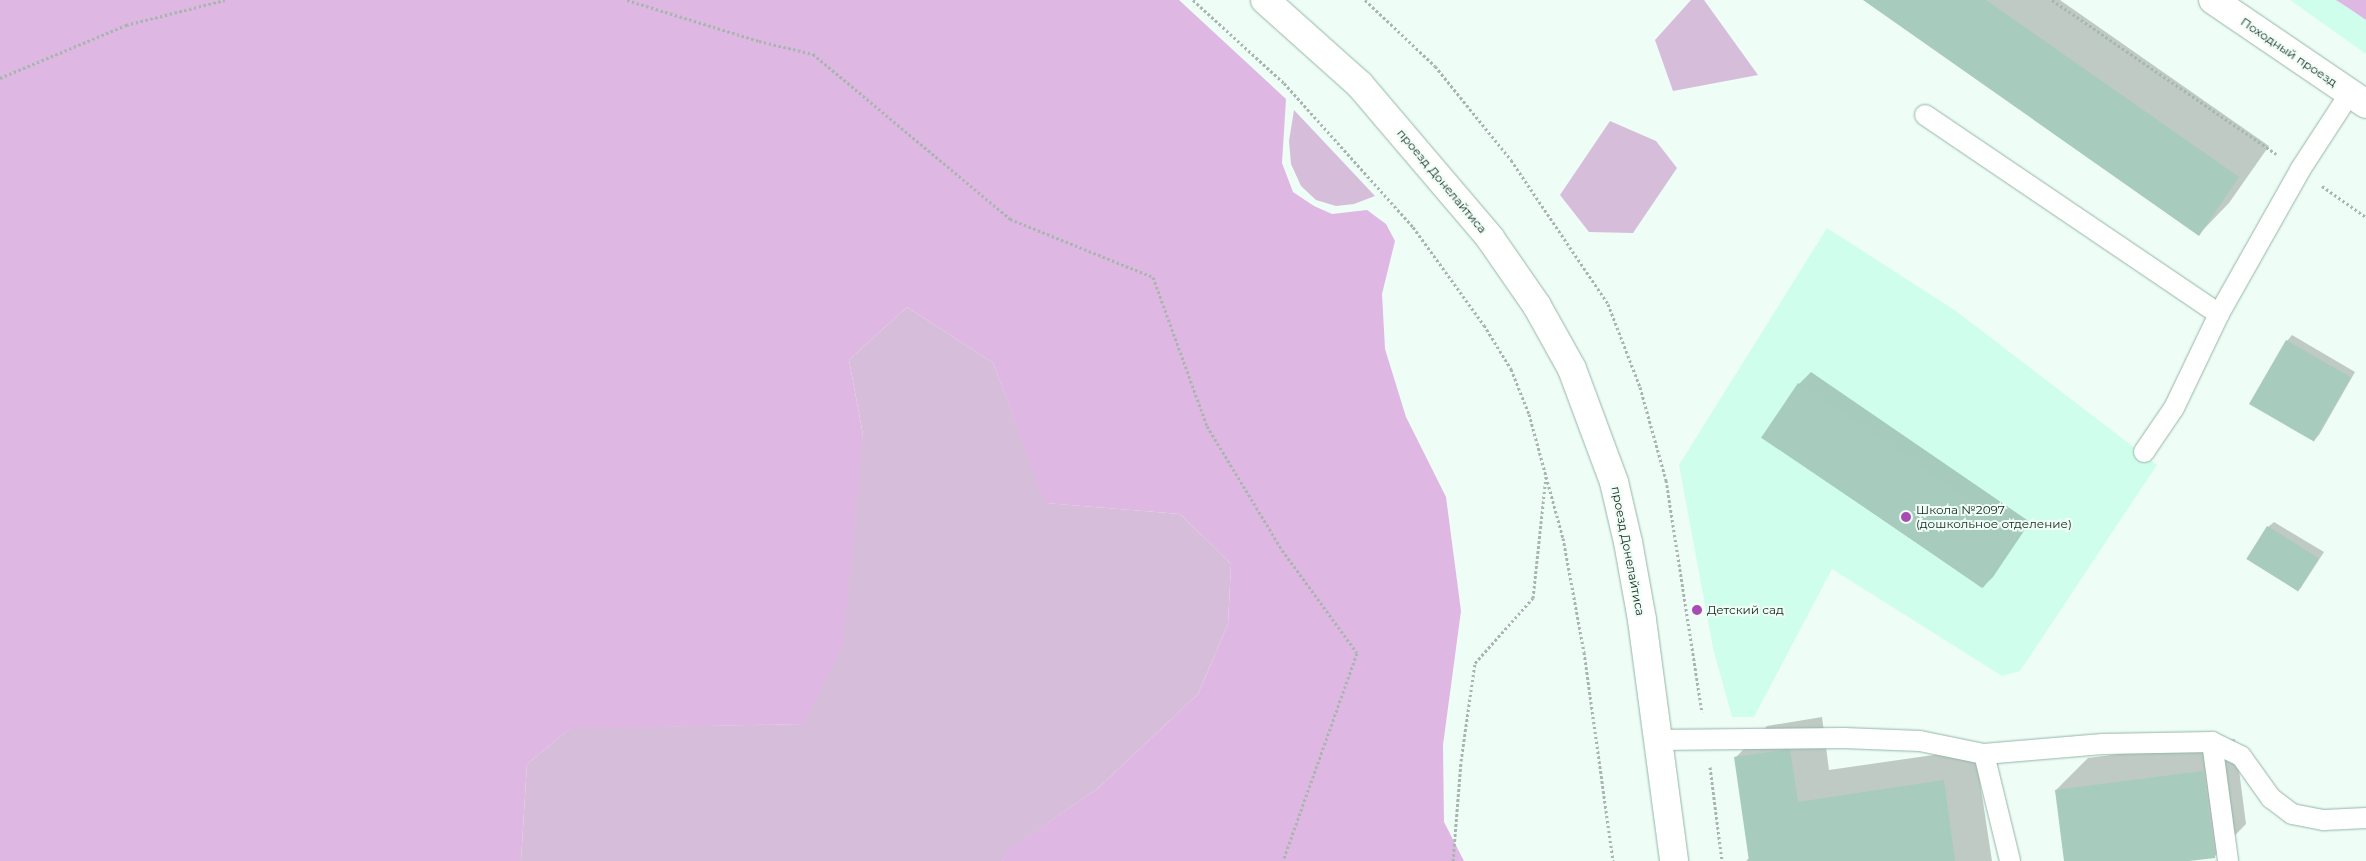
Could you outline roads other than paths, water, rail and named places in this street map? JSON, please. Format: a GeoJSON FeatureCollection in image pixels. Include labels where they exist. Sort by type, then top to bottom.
{"type":"FeatureCollection","features":[{"type":"Feature","properties":{"kind":"street","name":"проезд Донелайтиса"},"geometry":{"type":"LineString","coordinates":[[1265,0],[1360,85],[1484,231],[1537,306],[1572,369],[1614,482],[1628,542],[1642,620],[1674,861]]}},
{"type":"Feature","properties":{"kind":"street","name":"Походный проезд"},"geometry":{"type":"LineString","coordinates":[[2213,0],[2358,99]]}},
{"type":"Feature","properties":{"kind":"lane"},"geometry":{"type":"LineString","coordinates":[[2144,452],[2174,408],[2219,314],[2300,170],[2358,99]]}},
{"type":"Feature","properties":{"kind":"lane"},"geometry":{"type":"LineString","coordinates":[[1925,115],[2219,314]]}},
{"type":"Feature","properties":{"kind":"lane"},"geometry":{"type":"LineString","coordinates":[[1657,740],[1844,738],[1920,741],[1984,754],[2103,744],[2212,742],[2241,756],[2271,798],[2292,814],[2324,820],[2366,818]]}},
{"type":"Feature","properties":{"kind":"lane"},"geometry":{"type":"LineString","coordinates":[[2212,742],[2228,861]]}},
{"type":"Feature","properties":{"kind":"lane"},"geometry":{"type":"LineString","coordinates":[[1984,754],[2010,861]]}},
{"type":"Feature","properties":{"kind":"place","name":"Школа №2097 (дошкольное отделение)"},"geometry":{"type":"Point","coordinates":[1906,517]}},
{"type":"Feature","properties":{"kind":"place","name":"Детский сад"},"geometry":{"type":"Point","coordinates":[1697,610]}}]}
